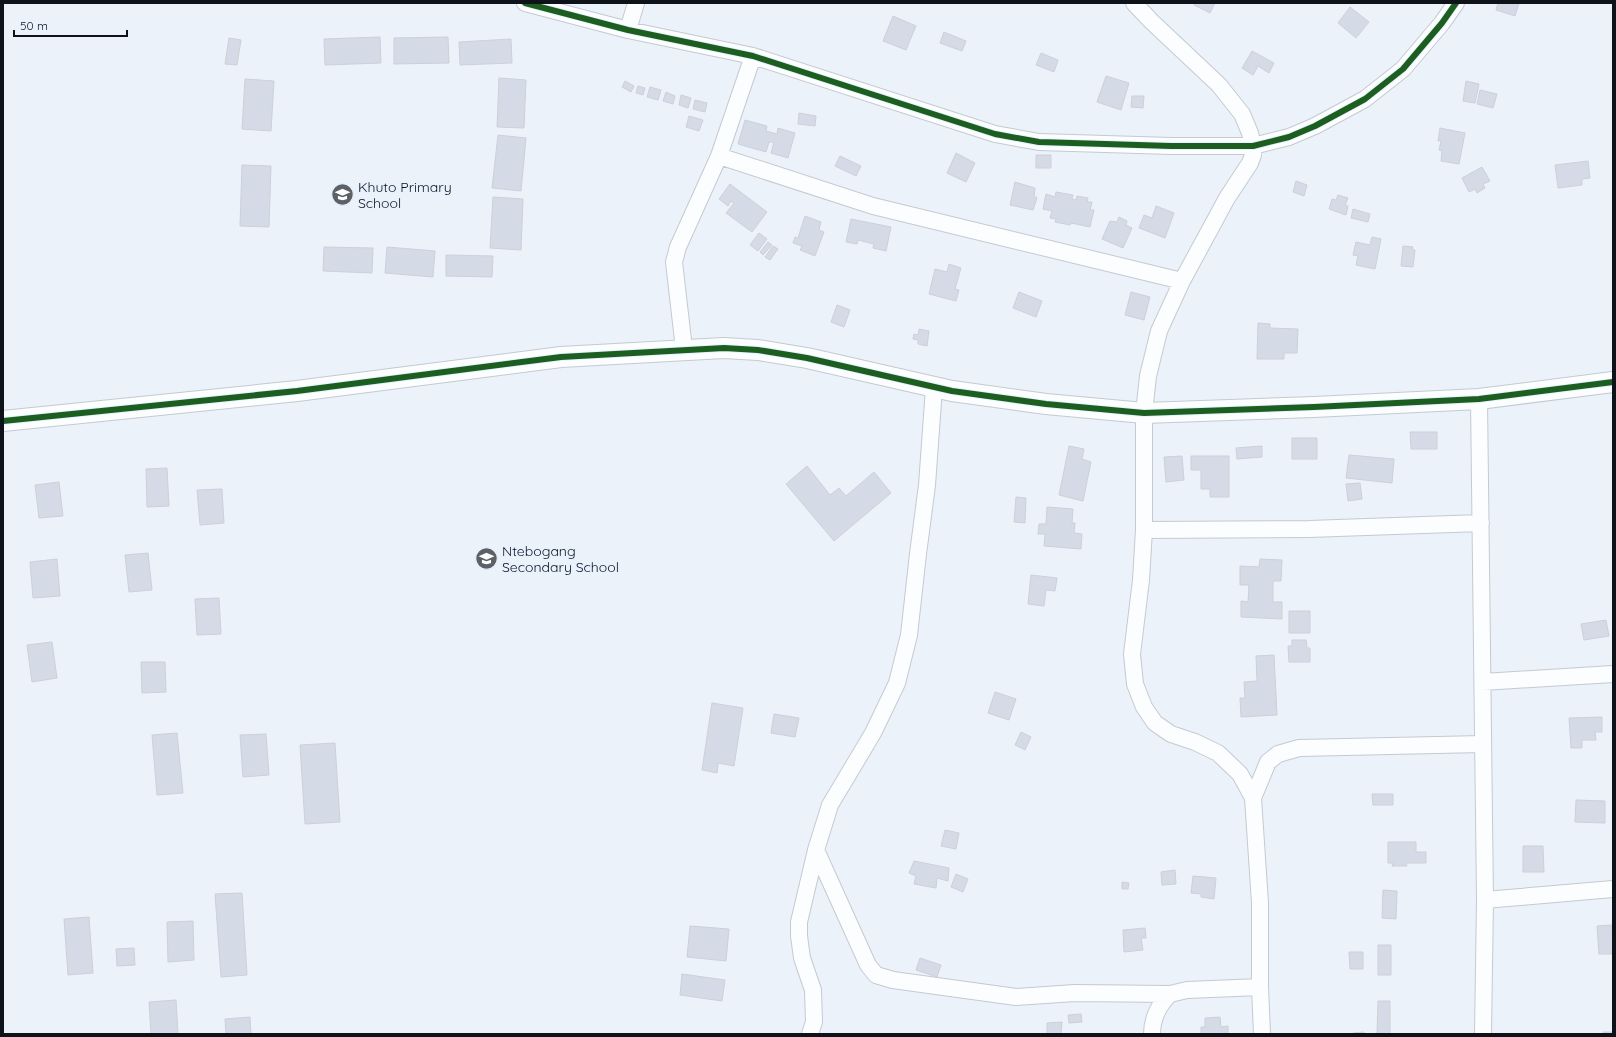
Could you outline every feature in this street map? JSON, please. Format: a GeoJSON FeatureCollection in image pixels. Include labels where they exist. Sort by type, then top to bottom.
{"type":"FeatureCollection","features":[{"type":"Feature","properties":{"kind":"street"},"geometry":{"type":"LineString","coordinates":[[628,30],[636,3]]}},
{"type":"Feature","properties":{"kind":"street"},"geometry":{"type":"LineString","coordinates":[[1134,3],[1219,85],[1242,114],[1250,133],[1253,146],[1253,155],[1250,163],[1227,198],[1182,281],[1159,331],[1148,376],[1144,413],[1144,530],[1141,580],[1132,654],[1135,684],[1144,707],[1155,723],[1171,734],[1195,742],[1218,753],[1240,774],[1254,798]]}},
{"type":"Feature","properties":{"kind":"street"},"geometry":{"type":"LineString","coordinates":[[529,4],[628,30],[753,56],[995,134],[1022,140],[1039,142],[1171,146],[1253,146],[1289,137],[1315,126],[1364,99],[1403,69],[1442,23],[1456,3]]}},
{"type":"Feature","properties":{"kind":"street"},"geometry":{"type":"LineString","coordinates":[[684,349],[674,262],[678,247],[719,156],[753,56]]}},
{"type":"Feature","properties":{"kind":"street"},"geometry":{"type":"LineString","coordinates":[[719,156],[873,206],[1182,281]]}},
{"type":"Feature","properties":{"kind":"street"},"geometry":{"type":"LineString","coordinates":[[3,420],[297,391],[561,357],[684,349],[724,348],[758,350],[807,358],[952,391],[1046,404],[1144,413],[1479,399],[1613,382]]}},
{"type":"Feature","properties":{"kind":"street"},"geometry":{"type":"LineString","coordinates":[[810,1034],[814,1022],[813,990],[802,958],[799,922],[816,850],[830,805],[873,733],[897,683],[906,649],[927,485],[934,388]]}},
{"type":"Feature","properties":{"kind":"street"},"geometry":{"type":"LineString","coordinates":[[1479,399],[1485,900],[1483,1034]]}},
{"type":"Feature","properties":{"kind":"street"},"geometry":{"type":"LineString","coordinates":[[1144,530],[1309,529],[1481,523]]}},
{"type":"Feature","properties":{"kind":"street"},"geometry":{"type":"LineString","coordinates":[[1483,682],[1613,674]]}},
{"type":"Feature","properties":{"kind":"street"},"geometry":{"type":"LineString","coordinates":[[1262,1034],[1260,986],[1260,903],[1254,798],[1268,762],[1278,754],[1298,748],[1483,744]]}},
{"type":"Feature","properties":{"kind":"street"},"geometry":{"type":"LineString","coordinates":[[816,850],[868,965],[876,975],[893,980],[1016,998],[1075,993],[1170,994],[1187,990],[1260,986]]}},
{"type":"Feature","properties":{"kind":"street"},"geometry":{"type":"LineString","coordinates":[[1485,900],[1613,890]]}},
{"type":"Feature","properties":{"kind":"street"},"geometry":{"type":"LineString","coordinates":[[1152,1034],[1152,1026],[1161,1002],[1170,994]]}},
{"type":"Feature","properties":{"kind":"building"},"geometry":{"type":"Polygon","coordinates":[[[1195,3],[1215,3],[1210,13],[1194,5],[1195,3]]]}},
{"type":"Feature","properties":{"kind":"building"},"geometry":{"type":"Polygon","coordinates":[[[1498,3],[1519,3],[1515,16],[1496,10],[1498,3]]]}},
{"type":"Feature","properties":{"kind":"building"},"geometry":{"type":"Polygon","coordinates":[[[1350,7],[1369,22],[1356,38],[1338,23],[1350,7]]]}},
{"type":"Feature","properties":{"kind":"building"},"geometry":{"type":"Polygon","coordinates":[[[893,16],[916,26],[906,50],[883,41],[893,16]]]}},
{"type":"Feature","properties":{"kind":"building"},"geometry":{"type":"Polygon","coordinates":[[[944,32],[966,41],[962,51],[940,43],[944,32]]]}},
{"type":"Feature","properties":{"kind":"building"},"geometry":{"type":"Polygon","coordinates":[[[380,37],[381,63],[325,65],[324,39],[380,37]]]}},
{"type":"Feature","properties":{"kind":"building"},"geometry":{"type":"Polygon","coordinates":[[[448,37],[449,63],[394,64],[394,38],[448,37]]]}},
{"type":"Feature","properties":{"kind":"building"},"geometry":{"type":"Polygon","coordinates":[[[229,38],[241,40],[237,65],[225,64],[229,38]]]}},
{"type":"Feature","properties":{"kind":"building"},"geometry":{"type":"Polygon","coordinates":[[[511,39],[512,63],[460,65],[459,42],[511,39]]]}},
{"type":"Feature","properties":{"kind":"building"},"geometry":{"type":"Polygon","coordinates":[[[1252,51],[1274,63],[1269,73],[1258,66],[1253,75],[1242,68],[1252,51]]]}},
{"type":"Feature","properties":{"kind":"building"},"geometry":{"type":"Polygon","coordinates":[[[1041,53],[1058,60],[1054,72],[1036,65],[1041,53]]]}},
{"type":"Feature","properties":{"kind":"building"},"geometry":{"type":"Polygon","coordinates":[[[1106,76],[1129,83],[1121,110],[1097,102],[1106,76]]]}},
{"type":"Feature","properties":{"kind":"building"},"geometry":{"type":"Polygon","coordinates":[[[499,78],[526,80],[524,128],[497,127],[499,78]]]}},
{"type":"Feature","properties":{"kind":"building"},"geometry":{"type":"Polygon","coordinates":[[[245,79],[274,81],[271,131],[242,129],[245,79]]]}},
{"type":"Feature","properties":{"kind":"building"},"geometry":{"type":"Polygon","coordinates":[[[625,81],[634,86],[631,92],[622,87],[625,81]]]}},
{"type":"Feature","properties":{"kind":"building"},"geometry":{"type":"Polygon","coordinates":[[[1466,81],[1479,84],[1475,103],[1463,101],[1466,81]]]}},
{"type":"Feature","properties":{"kind":"building"},"geometry":{"type":"Polygon","coordinates":[[[638,86],[645,88],[643,95],[636,93],[638,86]]]}},
{"type":"Feature","properties":{"kind":"building"},"geometry":{"type":"Polygon","coordinates":[[[650,87],[661,90],[658,100],[647,97],[650,87]]]}},
{"type":"Feature","properties":{"kind":"building"},"geometry":{"type":"Polygon","coordinates":[[[1480,90],[1497,94],[1493,108],[1477,104],[1480,90]]]}},
{"type":"Feature","properties":{"kind":"building"},"geometry":{"type":"Polygon","coordinates":[[[666,92],[675,96],[673,104],[663,101],[666,92]]]}},
{"type":"Feature","properties":{"kind":"building"},"geometry":{"type":"Polygon","coordinates":[[[681,95],[691,98],[688,108],[679,105],[681,95]]]}},
{"type":"Feature","properties":{"kind":"building"},"geometry":{"type":"Polygon","coordinates":[[[1132,96],[1144,96],[1143,108],[1131,107],[1132,96]]]}},
{"type":"Feature","properties":{"kind":"building"},"geometry":{"type":"Polygon","coordinates":[[[695,100],[707,103],[705,112],[693,109],[695,100]]]}},
{"type":"Feature","properties":{"kind":"building"},"geometry":{"type":"Polygon","coordinates":[[[799,113],[816,116],[815,126],[798,124],[799,113]]]}},
{"type":"Feature","properties":{"kind":"building"},"geometry":{"type":"Polygon","coordinates":[[[689,116],[703,120],[699,131],[686,127],[689,116]]]}},
{"type":"Feature","properties":{"kind":"building"},"geometry":{"type":"Polygon","coordinates":[[[745,120],[767,126],[766,131],[777,134],[778,128],[795,133],[788,158],[771,153],[774,142],[769,142],[766,152],[738,144],[745,120]]]}},
{"type":"Feature","properties":{"kind":"building"},"geometry":{"type":"Polygon","coordinates":[[[1440,128],[1465,133],[1459,164],[1441,161],[1442,151],[1439,150],[1441,141],[1438,141],[1440,128]]]}},
{"type":"Feature","properties":{"kind":"building"},"geometry":{"type":"Polygon","coordinates":[[[498,135],[526,138],[521,191],[492,188],[498,135]]]}},
{"type":"Feature","properties":{"kind":"building"},"geometry":{"type":"Polygon","coordinates":[[[956,153],[975,163],[966,182],[947,173],[956,153]]]}},
{"type":"Feature","properties":{"kind":"building"},"geometry":{"type":"Polygon","coordinates":[[[1036,155],[1051,155],[1051,168],[1036,168],[1036,155]]]}},
{"type":"Feature","properties":{"kind":"building"},"geometry":{"type":"Polygon","coordinates":[[[840,156],[861,166],[856,176],[835,166],[840,156]]]}},
{"type":"Feature","properties":{"kind":"building"},"geometry":{"type":"Polygon","coordinates":[[[1588,161],[1590,178],[1582,179],[1582,185],[1558,188],[1555,165],[1588,161]]]}},
{"type":"Feature","properties":{"kind":"building"},"geometry":{"type":"Polygon","coordinates":[[[242,165],[271,166],[269,227],[240,226],[242,165]]]}},
{"type":"Feature","properties":{"kind":"building"},"geometry":{"type":"Polygon","coordinates":[[[1482,167],[1490,181],[1483,184],[1485,188],[1477,193],[1475,189],[1469,192],[1462,178],[1482,167]]]}},
{"type":"Feature","properties":{"kind":"building"},"geometry":{"type":"Polygon","coordinates":[[[1296,181],[1307,185],[1304,196],[1293,192],[1296,181]]]}},
{"type":"Feature","properties":{"kind":"building"},"geometry":{"type":"Polygon","coordinates":[[[1015,182],[1035,188],[1034,196],[1037,198],[1033,210],[1010,205],[1015,182]]]}},
{"type":"Feature","properties":{"kind":"building"},"geometry":{"type":"Polygon","coordinates":[[[730,184],[767,212],[752,232],[726,213],[734,203],[731,201],[728,206],[719,199],[730,184]]]}},
{"type":"Feature","properties":{"kind":"building"},"geometry":{"type":"Polygon","coordinates":[[[1056,192],[1073,195],[1072,199],[1076,200],[1077,196],[1088,198],[1087,202],[1092,202],[1090,210],[1094,210],[1090,227],[1071,223],[1070,225],[1055,222],[1056,219],[1050,218],[1052,211],[1043,209],[1046,194],[1055,197],[1056,192]]]}},
{"type":"Feature","properties":{"kind":"building"},"geometry":{"type":"Polygon","coordinates":[[[1338,195],[1348,198],[1345,205],[1348,206],[1346,215],[1329,209],[1332,199],[1336,200],[1338,195]]]}},
{"type":"Feature","properties":{"kind":"building"},"geometry":{"type":"Polygon","coordinates":[[[493,197],[523,199],[521,250],[490,248],[493,197]]]}},
{"type":"Feature","properties":{"kind":"building"},"geometry":{"type":"Polygon","coordinates":[[[1156,206],[1174,213],[1165,238],[1139,228],[1144,215],[1152,218],[1156,206]]]}},
{"type":"Feature","properties":{"kind":"building"},"geometry":{"type":"Polygon","coordinates":[[[1353,209],[1370,214],[1368,222],[1351,218],[1353,209]]]}},
{"type":"Feature","properties":{"kind":"building"},"geometry":{"type":"Polygon","coordinates":[[[805,216],[821,222],[819,230],[824,232],[815,256],[800,250],[802,246],[793,243],[795,237],[798,238],[805,216]]]}},
{"type":"Feature","properties":{"kind":"building"},"geometry":{"type":"Polygon","coordinates":[[[1119,217],[1127,221],[1126,225],[1132,228],[1123,248],[1102,239],[1110,221],[1117,222],[1119,217]]]}},
{"type":"Feature","properties":{"kind":"building"},"geometry":{"type":"Polygon","coordinates":[[[851,219],[891,227],[886,251],[873,248],[874,244],[858,240],[857,244],[846,242],[851,219]]]}},
{"type":"Feature","properties":{"kind":"building"},"geometry":{"type":"Polygon","coordinates":[[[759,233],[767,239],[758,251],[750,245],[759,233]]]}},
{"type":"Feature","properties":{"kind":"building"},"geometry":{"type":"Polygon","coordinates":[[[1372,237],[1381,239],[1375,269],[1356,265],[1358,256],[1353,255],[1356,242],[1370,245],[1372,237]]]}},
{"type":"Feature","properties":{"kind":"building"},"geometry":{"type":"Polygon","coordinates":[[[768,242],[772,245],[763,255],[760,252],[768,242]]]}},
{"type":"Feature","properties":{"kind":"building"},"geometry":{"type":"Polygon","coordinates":[[[773,246],[778,249],[770,260],[765,257],[773,246]]]}},
{"type":"Feature","properties":{"kind":"building"},"geometry":{"type":"Polygon","coordinates":[[[1403,246],[1413,247],[1412,249],[1415,250],[1413,267],[1401,266],[1403,246]]]}},
{"type":"Feature","properties":{"kind":"building"},"geometry":{"type":"Polygon","coordinates":[[[324,247],[373,248],[372,273],[323,271],[324,247]]]}},
{"type":"Feature","properties":{"kind":"building"},"geometry":{"type":"Polygon","coordinates":[[[387,247],[435,251],[433,277],[385,273],[387,247]]]}},
{"type":"Feature","properties":{"kind":"building"},"geometry":{"type":"Polygon","coordinates":[[[446,255],[493,256],[492,277],[446,276],[446,255]]]}},
{"type":"Feature","properties":{"kind":"building"},"geometry":{"type":"Polygon","coordinates":[[[949,264],[961,268],[955,289],[959,290],[956,301],[929,294],[935,269],[947,272],[949,264]]]}},
{"type":"Feature","properties":{"kind":"building"},"geometry":{"type":"Polygon","coordinates":[[[1019,292],[1042,301],[1036,317],[1013,308],[1019,292]]]}},
{"type":"Feature","properties":{"kind":"building"},"geometry":{"type":"Polygon","coordinates":[[[1131,292],[1150,297],[1144,320],[1125,315],[1131,292]]]}},
{"type":"Feature","properties":{"kind":"building"},"geometry":{"type":"Polygon","coordinates":[[[837,305],[850,310],[844,327],[831,322],[837,305]]]}},
{"type":"Feature","properties":{"kind":"building"},"geometry":{"type":"Polygon","coordinates":[[[1258,323],[1270,324],[1270,328],[1298,329],[1297,353],[1284,353],[1284,359],[1257,359],[1258,323]]]}},
{"type":"Feature","properties":{"kind":"building"},"geometry":{"type":"Polygon","coordinates":[[[919,329],[929,331],[927,346],[918,344],[918,340],[913,339],[914,334],[918,335],[919,329]]]}},
{"type":"Feature","properties":{"kind":"building"},"geometry":{"type":"Polygon","coordinates":[[[1410,432],[1437,432],[1437,449],[1411,449],[1410,432]]]}},
{"type":"Feature","properties":{"kind":"building"},"geometry":{"type":"Polygon","coordinates":[[[1292,438],[1317,438],[1317,459],[1292,459],[1292,438]]]}},
{"type":"Feature","properties":{"kind":"building"},"geometry":{"type":"Polygon","coordinates":[[[1069,446],[1084,449],[1082,459],[1091,462],[1083,501],[1059,495],[1069,446]]]}},
{"type":"Feature","properties":{"kind":"building"},"geometry":{"type":"Polygon","coordinates":[[[1262,446],[1262,457],[1237,459],[1236,448],[1262,446]]]}},
{"type":"Feature","properties":{"kind":"building"},"geometry":{"type":"Polygon","coordinates":[[[1349,455],[1394,459],[1392,483],[1346,478],[1349,455]]]}},
{"type":"Feature","properties":{"kind":"building"},"geometry":{"type":"Polygon","coordinates":[[[1182,456],[1184,480],[1166,482],[1164,457],[1182,456]]]}},
{"type":"Feature","properties":{"kind":"building"},"geometry":{"type":"Polygon","coordinates":[[[1191,456],[1229,456],[1229,497],[1210,497],[1210,489],[1201,489],[1201,470],[1191,470],[1191,456]]]}},
{"type":"Feature","properties":{"kind":"building"},"geometry":{"type":"Polygon","coordinates":[[[807,466],[830,495],[839,488],[846,496],[874,472],[891,493],[834,541],[786,484],[807,466]]]}},
{"type":"Feature","properties":{"kind":"building"},"geometry":{"type":"Polygon","coordinates":[[[167,468],[169,506],[147,507],[146,469],[167,468]]]}},
{"type":"Feature","properties":{"kind":"building"},"geometry":{"type":"Polygon","coordinates":[[[59,482],[63,516],[39,518],[35,485],[59,482]]]}},
{"type":"Feature","properties":{"kind":"building"},"geometry":{"type":"Polygon","coordinates":[[[1360,483],[1362,499],[1348,501],[1346,484],[1360,483]]]}},
{"type":"Feature","properties":{"kind":"building"},"geometry":{"type":"Polygon","coordinates":[[[222,489],[224,523],[200,525],[197,490],[222,489]]]}},
{"type":"Feature","properties":{"kind":"building"},"geometry":{"type":"Polygon","coordinates":[[[1016,497],[1026,498],[1025,523],[1014,522],[1016,497]]]}},
{"type":"Feature","properties":{"kind":"building"},"geometry":{"type":"Polygon","coordinates":[[[1047,507],[1073,509],[1072,523],[1075,523],[1074,533],[1082,534],[1081,549],[1044,546],[1045,534],[1038,534],[1039,524],[1046,524],[1047,507]]]}},
{"type":"Feature","properties":{"kind":"building"},"geometry":{"type":"Polygon","coordinates":[[[148,553],[152,590],[129,592],[125,555],[148,553]]]}},
{"type":"Feature","properties":{"kind":"building"},"geometry":{"type":"Polygon","coordinates":[[[57,559],[60,596],[33,598],[30,562],[57,559]]]}},
{"type":"Feature","properties":{"kind":"building"},"geometry":{"type":"Polygon","coordinates":[[[1260,559],[1282,560],[1281,581],[1273,581],[1273,602],[1282,602],[1282,619],[1241,617],[1241,601],[1248,602],[1249,585],[1240,585],[1240,566],[1259,567],[1260,559]]]}},
{"type":"Feature","properties":{"kind":"building"},"geometry":{"type":"Polygon","coordinates":[[[1031,575],[1057,578],[1055,591],[1046,590],[1044,606],[1028,604],[1031,575]]]}},
{"type":"Feature","properties":{"kind":"building"},"geometry":{"type":"Polygon","coordinates":[[[219,598],[221,634],[197,635],[195,599],[219,598]]]}},
{"type":"Feature","properties":{"kind":"building"},"geometry":{"type":"Polygon","coordinates":[[[1289,611],[1310,611],[1310,633],[1289,633],[1289,611]]]}},
{"type":"Feature","properties":{"kind":"building"},"geometry":{"type":"Polygon","coordinates":[[[1606,620],[1609,636],[1584,640],[1581,624],[1606,620]]]}},
{"type":"Feature","properties":{"kind":"building"},"geometry":{"type":"Polygon","coordinates":[[[1292,640],[1306,640],[1307,648],[1310,648],[1310,662],[1289,662],[1288,646],[1292,646],[1292,640]]]}},
{"type":"Feature","properties":{"kind":"building"},"geometry":{"type":"Polygon","coordinates":[[[52,642],[57,678],[32,682],[27,645],[52,642]]]}},
{"type":"Feature","properties":{"kind":"building"},"geometry":{"type":"Polygon","coordinates":[[[1274,655],[1277,715],[1241,717],[1240,698],[1245,698],[1244,682],[1257,681],[1256,656],[1274,655]]]}},
{"type":"Feature","properties":{"kind":"building"},"geometry":{"type":"Polygon","coordinates":[[[141,662],[165,662],[166,692],[142,693],[141,662]]]}},
{"type":"Feature","properties":{"kind":"building"},"geometry":{"type":"Polygon","coordinates":[[[995,692],[1016,699],[1009,720],[988,713],[995,692]]]}},
{"type":"Feature","properties":{"kind":"building"},"geometry":{"type":"Polygon","coordinates":[[[712,703],[743,708],[734,766],[718,763],[717,773],[702,770],[712,703]]]}},
{"type":"Feature","properties":{"kind":"building"},"geometry":{"type":"Polygon","coordinates":[[[774,714],[799,718],[795,737],[771,733],[774,714]]]}},
{"type":"Feature","properties":{"kind":"building"},"geometry":{"type":"Polygon","coordinates":[[[1602,717],[1602,732],[1595,732],[1596,740],[1582,740],[1582,748],[1571,748],[1569,718],[1602,717]]]}},
{"type":"Feature","properties":{"kind":"building"},"geometry":{"type":"Polygon","coordinates":[[[1021,732],[1031,737],[1025,750],[1015,745],[1021,732]]]}},
{"type":"Feature","properties":{"kind":"building"},"geometry":{"type":"Polygon","coordinates":[[[177,733],[183,793],[157,795],[152,735],[177,733]]]}},
{"type":"Feature","properties":{"kind":"building"},"geometry":{"type":"Polygon","coordinates":[[[266,734],[269,775],[243,777],[240,735],[266,734]]]}},
{"type":"Feature","properties":{"kind":"building"},"geometry":{"type":"Polygon","coordinates":[[[335,743],[340,822],[305,824],[300,745],[335,743]]]}},
{"type":"Feature","properties":{"kind":"building"},"geometry":{"type":"Polygon","coordinates":[[[1372,794],[1393,794],[1393,805],[1373,805],[1372,794]]]}},
{"type":"Feature","properties":{"kind":"building"},"geometry":{"type":"Polygon","coordinates":[[[1576,800],[1605,801],[1605,823],[1575,822],[1576,800]]]}},
{"type":"Feature","properties":{"kind":"building"},"geometry":{"type":"Polygon","coordinates":[[[945,830],[959,833],[956,849],[941,846],[945,830]]]}},
{"type":"Feature","properties":{"kind":"building"},"geometry":{"type":"Polygon","coordinates":[[[1388,842],[1416,842],[1416,852],[1426,852],[1426,863],[1406,863],[1407,866],[1392,866],[1393,863],[1388,863],[1388,842]]]}},
{"type":"Feature","properties":{"kind":"building"},"geometry":{"type":"Polygon","coordinates":[[[1523,846],[1543,846],[1544,872],[1523,872],[1523,846]]]}},
{"type":"Feature","properties":{"kind":"building"},"geometry":{"type":"Polygon","coordinates":[[[914,861],[949,868],[948,881],[937,878],[936,888],[914,884],[916,876],[909,873],[914,861]]]}},
{"type":"Feature","properties":{"kind":"building"},"geometry":{"type":"Polygon","coordinates":[[[1175,870],[1176,884],[1162,885],[1161,872],[1175,870]]]}},
{"type":"Feature","properties":{"kind":"building"},"geometry":{"type":"Polygon","coordinates":[[[956,874],[968,879],[963,892],[951,887],[956,874]]]}},
{"type":"Feature","properties":{"kind":"building"},"geometry":{"type":"Polygon","coordinates":[[[1193,876],[1216,878],[1214,899],[1201,897],[1201,894],[1191,893],[1193,876]]]}},
{"type":"Feature","properties":{"kind":"building"},"geometry":{"type":"Polygon","coordinates":[[[1122,882],[1129,883],[1128,889],[1122,889],[1122,882]]]}},
{"type":"Feature","properties":{"kind":"building"},"geometry":{"type":"Polygon","coordinates":[[[1383,890],[1397,891],[1396,919],[1382,918],[1383,890]]]}},
{"type":"Feature","properties":{"kind":"building"},"geometry":{"type":"Polygon","coordinates":[[[242,893],[247,975],[221,977],[215,894],[242,893]]]}},
{"type":"Feature","properties":{"kind":"building"},"geometry":{"type":"Polygon","coordinates":[[[89,917],[93,973],[68,975],[64,919],[89,917]]]}},
{"type":"Feature","properties":{"kind":"building"},"geometry":{"type":"Polygon","coordinates":[[[193,921],[194,960],[168,962],[167,922],[193,921]]]}},
{"type":"Feature","properties":{"kind":"building"},"geometry":{"type":"Polygon","coordinates":[[[1612,925],[1613,954],[1599,954],[1597,926],[1612,925]]]}},
{"type":"Feature","properties":{"kind":"building"},"geometry":{"type":"Polygon","coordinates":[[[690,926],[729,929],[726,961],[687,957],[690,926]]]}},
{"type":"Feature","properties":{"kind":"building"},"geometry":{"type":"Polygon","coordinates":[[[1145,928],[1146,938],[1141,938],[1143,950],[1124,952],[1123,930],[1145,928]]]}},
{"type":"Feature","properties":{"kind":"building"},"geometry":{"type":"Polygon","coordinates":[[[1378,945],[1391,945],[1391,975],[1378,975],[1378,945]]]}},
{"type":"Feature","properties":{"kind":"building"},"geometry":{"type":"Polygon","coordinates":[[[134,948],[135,965],[117,966],[116,949],[134,948]]]}},
{"type":"Feature","properties":{"kind":"building"},"geometry":{"type":"Polygon","coordinates":[[[1349,952],[1363,952],[1363,969],[1350,969],[1349,952]]]}},
{"type":"Feature","properties":{"kind":"building"},"geometry":{"type":"Polygon","coordinates":[[[920,958],[941,965],[937,977],[916,970],[920,958]]]}},
{"type":"Feature","properties":{"kind":"building"},"geometry":{"type":"Polygon","coordinates":[[[682,974],[725,980],[722,1001],[680,995],[682,974]]]}},
{"type":"Feature","properties":{"kind":"building"},"geometry":{"type":"Polygon","coordinates":[[[176,1000],[178,1034],[151,1034],[149,1002],[176,1000]]]}},
{"type":"Feature","properties":{"kind":"building"},"geometry":{"type":"Polygon","coordinates":[[[1378,1001],[1390,1001],[1390,1034],[1377,1033],[1378,1001]]]}},
{"type":"Feature","properties":{"kind":"building"},"geometry":{"type":"Polygon","coordinates":[[[1081,1014],[1082,1022],[1069,1023],[1068,1015],[1081,1014]]]}},
{"type":"Feature","properties":{"kind":"building"},"geometry":{"type":"Polygon","coordinates":[[[250,1017],[251,1034],[226,1034],[225,1019],[250,1017]]]}},
{"type":"Feature","properties":{"kind":"building"},"geometry":{"type":"Polygon","coordinates":[[[1220,1017],[1221,1027],[1228,1026],[1228,1034],[1201,1034],[1201,1027],[1205,1027],[1205,1018],[1220,1017]]]}},
{"type":"Feature","properties":{"kind":"building"},"geometry":{"type":"Polygon","coordinates":[[[1062,1022],[1061,1034],[1047,1034],[1047,1023],[1062,1022]]]}},
{"type":"Feature","properties":{"kind":"building"},"geometry":{"type":"Polygon","coordinates":[[[1364,1032],[1364,1034],[1353,1034],[1353,1033],[1364,1032]]]}},
{"type":"Feature","properties":{"kind":"building"},"geometry":{"type":"Polygon","coordinates":[[[1603,1032],[1613,1032],[1613,1034],[1603,1034],[1603,1032]]]}},
{"type":"Feature","properties":{"kind":"cycle path"},"geometry":{"type":"LineString","coordinates":[[525,3],[628,30],[753,56],[995,134],[1039,142],[1171,146],[1253,146],[1289,137],[1315,126],[1365,99],[1403,69],[1442,23],[1456,3]]}},
{"type":"Feature","properties":{"kind":"cycle path"},"geometry":{"type":"LineString","coordinates":[[3,421],[297,391],[561,357],[724,348],[758,350],[807,358],[952,391],[1046,404],[1144,413],[1479,399],[1613,382]]}},
{"type":"Feature","properties":{"kind":"place","name":"Khuto Primary School"},"geometry":{"type":"Point","coordinates":[343,195]}},
{"type":"Feature","properties":{"kind":"place","name":"Ntebogang Secondary School"},"geometry":{"type":"Point","coordinates":[486,559]}}]}
